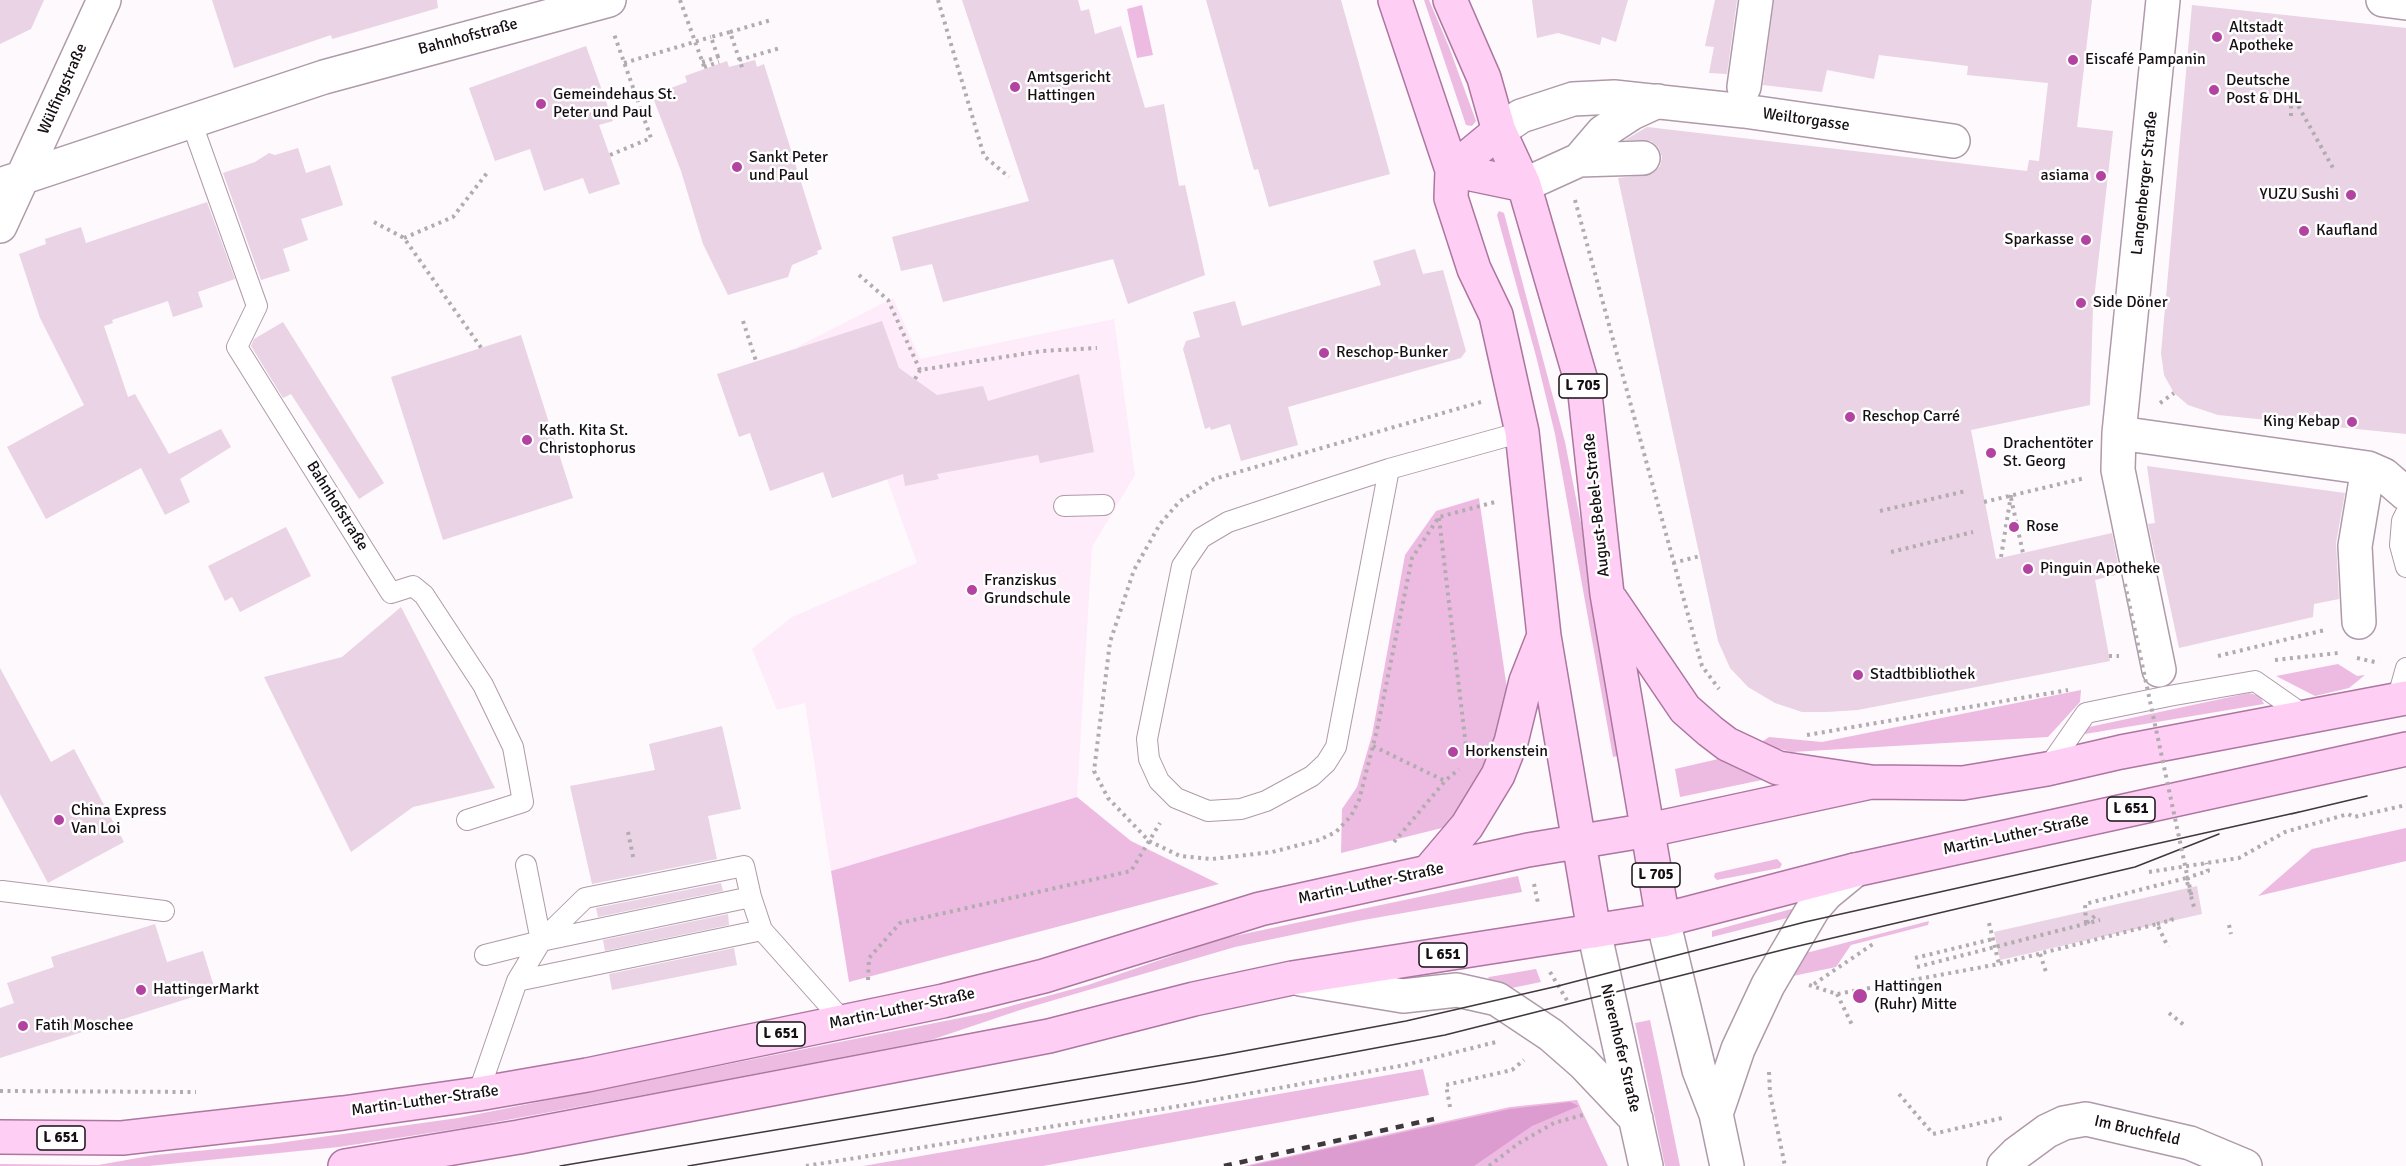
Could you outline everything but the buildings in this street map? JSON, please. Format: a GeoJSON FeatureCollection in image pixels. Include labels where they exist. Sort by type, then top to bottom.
{"type":"FeatureCollection","features":[{"type":"Feature","properties":{"kind":"main road"},"geometry":{"type":"LineString","coordinates":[[1395,0],[1452,170],[1451,198],[1474,269],[1496,315],[1522,432],[1544,636],[1594,931]]}},
{"type":"Feature","properties":{"kind":"main road","name":"August-Bebel-Straße"},"geometry":{"type":"LineString","coordinates":[[1450,0],[1484,78],[1498,131],[1524,185],[1585,394],[1607,594],[1649,830]]}},
{"type":"Feature","properties":{"kind":"main road"},"geometry":{"type":"LineString","coordinates":[[1452,170],[1498,131]]}},
{"type":"Feature","properties":{"kind":"main road"},"geometry":{"type":"LineString","coordinates":[[1452,170],[1524,185]]}},
{"type":"Feature","properties":{"kind":"main road","name":"Martin-Luther-Straße"},"geometry":{"type":"LineString","coordinates":[[1607,594],[1685,709],[1727,744],[1778,768],[1870,782],[1963,783],[2047,769],[2121,752],[2402,699]]}},
{"type":"Feature","properties":{"kind":"main road"},"geometry":{"type":"LineString","coordinates":[[1429,871],[1467,826],[1498,775],[1511,742],[1526,681],[1544,636]]}},
{"type":"Feature","properties":{"kind":"main road","name":"Martin-Luther-Straße"},"geometry":{"type":"LineString","coordinates":[[345,1166],[519,1137],[1038,1038],[1194,999],[1292,978],[1663,920],[1855,870],[2406,749]]}},
{"type":"Feature","properties":{"kind":"main road","name":"Martin-Luther-Straße"},"geometry":{"type":"LineString","coordinates":[[0,1137],[122,1138],[343,1113],[478,1094],[587,1075],[943,1001],[1044,976],[1260,909],[1528,850],[1649,830],[1870,782]]}},
{"type":"Feature","properties":{"kind":"main road","name":"L 705"},"geometry":{"type":"LineString","coordinates":[[1649,830],[1663,920]]}},
{"type":"Feature","properties":{"kind":"street","name":"Wülfingstraße"},"geometry":{"type":"LineString","coordinates":[[0,226],[11,181],[104,0]]}},
{"type":"Feature","properties":{"kind":"street"},"geometry":{"type":"LineString","coordinates":[[1744,87],[1756,0]]}},
{"type":"Feature","properties":{"kind":"street","name":"Langenberger Straße"},"geometry":{"type":"LineString","coordinates":[[2119,433],[2163,0]]}},
{"type":"Feature","properties":{"kind":"street"},"geometry":{"type":"LineString","coordinates":[[2383,0],[2406,3]]}},
{"type":"Feature","properties":{"kind":"street","name":"Bahnhofstraße"},"geometry":{"type":"LineString","coordinates":[[11,181],[336,74],[606,1]]}},
{"type":"Feature","properties":{"kind":"street","name":"Weiltorgasse"},"geometry":{"type":"LineString","coordinates":[[1498,131],[1521,116],[1573,99],[1614,97],[1953,141]]}},
{"type":"Feature","properties":{"kind":"street"},"geometry":{"type":"LineString","coordinates":[[1576,175],[1603,132],[1632,112],[1658,101]]}},
{"type":"Feature","properties":{"kind":"street"},"geometry":{"type":"LineString","coordinates":[[1524,185],[1643,158]]}},
{"type":"Feature","properties":{"kind":"street"},"geometry":{"type":"LineString","coordinates":[[2159,670],[2118,470],[2119,433],[2368,468],[2384,474],[2406,494]]}},
{"type":"Feature","properties":{"kind":"street"},"geometry":{"type":"LineString","coordinates":[[2359,622],[2355,546],[2368,468]]}},
{"type":"Feature","properties":{"kind":"street","name":"L 651"},"geometry":{"type":"LineString","coordinates":[[1716,1114],[1738,1049],[1768,985],[1813,909],[1827,893],[1855,870]]}},
{"type":"Feature","properties":{"kind":"street"},"geometry":{"type":"LineString","coordinates":[[1663,920],[1699,1070],[1716,1114],[1727,1166]]}},
{"type":"Feature","properties":{"kind":"street","name":"Nierenhofer Straße"},"geometry":{"type":"LineString","coordinates":[[1594,931],[1646,1166]]}},
{"type":"Feature","properties":{"kind":"street","name":"Martin-Luther-Straße"},"geometry":{"type":"LineString","coordinates":[[1292,978],[1403,996],[1458,990],[1497,999],[1551,1035],[1575,1056],[1636,1119]]}},
{"type":"Feature","properties":{"kind":"street","name":"Im Bruchfeld"},"geometry":{"type":"LineString","coordinates":[[2004,1166],[2017,1153],[2047,1131],[2064,1123],[2086,1119],[2190,1143],[2245,1166]]}},
{"type":"Feature","properties":{"kind":"lane"},"geometry":{"type":"LineString","coordinates":[[1573,99],[1603,132]]}},
{"type":"Feature","properties":{"kind":"lane","name":"Bahnhofstraße"},"geometry":{"type":"LineString","coordinates":[[191,121],[257,306],[237,346],[391,593],[413,586],[424,595],[483,685],[513,747],[523,802],[467,820]]}},
{"type":"Feature","properties":{"kind":"lane"},"geometry":{"type":"LineString","coordinates":[[1389,469],[1336,747],[1326,763],[1312,776],[1266,801],[1249,806],[1208,811],[1176,798],[1159,781],[1149,759],[1147,739],[1182,566],[1201,538],[1228,522],[1389,469],[1522,432]]}},
{"type":"Feature","properties":{"kind":"lane"},"geometry":{"type":"LineString","coordinates":[[1064,506],[1104,505]]}},
{"type":"Feature","properties":{"kind":"lane"},"geometry":{"type":"LineString","coordinates":[[2406,513],[2402,520],[2400,544],[2406,567]]}},
{"type":"Feature","properties":{"kind":"lane"},"geometry":{"type":"LineString","coordinates":[[2402,699],[2406,668]]}},
{"type":"Feature","properties":{"kind":"lane"},"geometry":{"type":"LineString","coordinates":[[2047,769],[2086,713],[2169,696],[2255,681],[2308,718]]}},
{"type":"Feature","properties":{"kind":"lane"},"geometry":{"type":"LineString","coordinates":[[526,865],[540,941]]}},
{"type":"Feature","properties":{"kind":"lane"},"geometry":{"type":"LineString","coordinates":[[478,1094],[517,981],[540,941],[585,898],[744,866],[762,930],[843,1021]]}},
{"type":"Feature","properties":{"kind":"lane"},"geometry":{"type":"LineString","coordinates":[[2,891],[164,911]]}},
{"type":"Feature","properties":{"kind":"lane"},"geometry":{"type":"LineString","coordinates":[[486,955],[540,941],[751,897]]}},
{"type":"Feature","properties":{"kind":"lane"},"geometry":{"type":"LineString","coordinates":[[517,981],[762,930]]}},
{"type":"Feature","properties":{"kind":"path"},"geometry":{"type":"LineString","coordinates":[[680,0],[703,66],[719,62],[711,37]]}},
{"type":"Feature","properties":{"kind":"path"},"geometry":{"type":"LineString","coordinates":[[938,0],[984,156],[1009,177]]}},
{"type":"Feature","properties":{"kind":"path"},"geometry":{"type":"LineString","coordinates":[[606,1],[624,63],[651,138],[610,155]]}},
{"type":"Feature","properties":{"kind":"path"},"geometry":{"type":"LineString","coordinates":[[624,63],[771,20]]}},
{"type":"Feature","properties":{"kind":"path"},"geometry":{"type":"LineString","coordinates":[[730,32],[742,69]]}},
{"type":"Feature","properties":{"kind":"path"},"geometry":{"type":"LineString","coordinates":[[740,60],[780,48]]}},
{"type":"Feature","properties":{"kind":"path"},"geometry":{"type":"LineString","coordinates":[[2291,116],[2291,93],[2333,168]]}},
{"type":"Feature","properties":{"kind":"path"},"geometry":{"type":"LineString","coordinates":[[404,238],[453,217],[487,173]]}},
{"type":"Feature","properties":{"kind":"path"},"geometry":{"type":"LineString","coordinates":[[1576,175],[1673,563],[1702,666],[1721,692]]}},
{"type":"Feature","properties":{"kind":"path"},"geometry":{"type":"LineString","coordinates":[[374,222],[404,238],[482,349]]}},
{"type":"Feature","properties":{"kind":"path"},"geometry":{"type":"LineString","coordinates":[[859,275],[888,300],[920,370]]}},
{"type":"Feature","properties":{"kind":"path"},"geometry":{"type":"LineString","coordinates":[[743,321],[756,361]]}},
{"type":"Feature","properties":{"kind":"path"},"geometry":{"type":"LineString","coordinates":[[920,370],[1042,351],[1097,348]]}},
{"type":"Feature","properties":{"kind":"path"},"geometry":{"type":"LineString","coordinates":[[915,379],[920,370]]}},
{"type":"Feature","properties":{"kind":"path"},"geometry":{"type":"LineString","coordinates":[[1513,393],[1214,479],[1180,501],[1160,524],[1134,570],[1110,642],[1094,771],[1108,798],[1149,841],[1180,856],[1212,859],[1272,852],[1319,840],[1336,832],[1351,816],[1359,800],[1373,746],[1412,558],[1439,517],[1528,493]]}},
{"type":"Feature","properties":{"kind":"path"},"geometry":{"type":"LineString","coordinates":[[1984,501],[2118,470]]}},
{"type":"Feature","properties":{"kind":"path"},"geometry":{"type":"LineString","coordinates":[[1880,511],[1966,491]]}},
{"type":"Feature","properties":{"kind":"path"},"geometry":{"type":"LineString","coordinates":[[2011,495],[2023,553]]}},
{"type":"Feature","properties":{"kind":"path"},"geometry":{"type":"LineString","coordinates":[[2001,557],[2011,495]]}},
{"type":"Feature","properties":{"kind":"path"},"geometry":{"type":"LineString","coordinates":[[1387,849],[1401,837],[1445,781],[1458,770],[1468,766],[1439,517]]}},
{"type":"Feature","properties":{"kind":"path"},"geometry":{"type":"LineString","coordinates":[[1890,552],[1974,532]]}},
{"type":"Feature","properties":{"kind":"path"},"geometry":{"type":"LineString","coordinates":[[1673,563],[1700,556]]}},
{"type":"Feature","properties":{"kind":"path"},"geometry":{"type":"LineString","coordinates":[[2125,584],[2194,907],[2186,878]]}},
{"type":"Feature","properties":{"kind":"path"},"geometry":{"type":"LineString","coordinates":[[2216,656],[2359,622]]}},
{"type":"Feature","properties":{"kind":"path"},"geometry":{"type":"LineString","coordinates":[[1796,735],[2077,689]]}},
{"type":"Feature","properties":{"kind":"path"},"geometry":{"type":"LineString","coordinates":[[1373,746],[1445,781]]}},
{"type":"Feature","properties":{"kind":"path"},"geometry":{"type":"LineString","coordinates":[[2149,872],[2240,858],[2285,832],[2348,814],[2354,817],[2406,805]]}},
{"type":"Feature","properties":{"kind":"path"},"geometry":{"type":"LineString","coordinates":[[880,981],[868,983],[869,958],[900,923],[1131,871],[1149,841]]}},
{"type":"Feature","properties":{"kind":"path"},"geometry":{"type":"LineString","coordinates":[[2086,923],[2085,904],[2208,871],[2206,864]]}},
{"type":"Feature","properties":{"kind":"path"},"geometry":{"type":"LineString","coordinates":[[2086,923],[2098,913]]}},
{"type":"Feature","properties":{"kind":"path"},"geometry":{"type":"LineString","coordinates":[[1852,1027],[1838,994],[1999,964],[2172,920],[2170,915]]}},
{"type":"Feature","properties":{"kind":"path"},"geometry":{"type":"LineString","coordinates":[[1917,967],[2100,920]]}},
{"type":"Feature","properties":{"kind":"path"},"geometry":{"type":"LineString","coordinates":[[1989,922],[1999,964]]}},
{"type":"Feature","properties":{"kind":"path"},"geometry":{"type":"LineString","coordinates":[[2157,924],[2168,947]]}},
{"type":"Feature","properties":{"kind":"path"},"geometry":{"type":"LineString","coordinates":[[2229,925],[2231,934]]}},
{"type":"Feature","properties":{"kind":"path"},"geometry":{"type":"LineString","coordinates":[[1915,958],[1994,939]]}},
{"type":"Feature","properties":{"kind":"path"},"geometry":{"type":"LineString","coordinates":[[1813,985],[1876,942]]}},
{"type":"Feature","properties":{"kind":"path"},"geometry":{"type":"LineString","coordinates":[[2040,954],[2047,975]]}},
{"type":"Feature","properties":{"kind":"path"},"geometry":{"type":"LineString","coordinates":[[1549,966],[1570,1005]]}},
{"type":"Feature","properties":{"kind":"path"},"geometry":{"type":"LineString","coordinates":[[2169,1013],[2184,1025]]}},
{"type":"Feature","properties":{"kind":"path"},"geometry":{"type":"LineString","coordinates":[[806,1166],[1186,1105],[1405,1065],[1500,1041]]}},
{"type":"Feature","properties":{"kind":"path"},"geometry":{"type":"LineString","coordinates":[[1769,1062],[1770,1094],[1785,1166]]}},
{"type":"Feature","properties":{"kind":"path"},"geometry":{"type":"LineString","coordinates":[[1450,1107],[1446,1085],[1512,1070]]}},
{"type":"Feature","properties":{"kind":"path"},"geometry":{"type":"LineString","coordinates":[[0,1090],[198,1092]]}},
{"type":"Feature","properties":{"kind":"path"},"geometry":{"type":"LineString","coordinates":[[1899,1094],[1933,1134],[2009,1116]]}},
{"type":"Feature","properties":{"kind":"path"},"geometry":{"type":"LineString","coordinates":[[1489,1166],[1519,1143],[1554,1123],[1590,1113]]}},
{"type":"Feature","properties":{"kind":"shaded area"},"geometry":{"type":"Polygon","coordinates":[[[1424,0],[1429,0],[1449,47],[1476,121],[1472,126],[1466,125],[1424,0]]]}},
{"type":"Feature","properties":{"kind":"shaded area"},"geometry":{"type":"Polygon","coordinates":[[[1142,5],[1153,55],[1137,58],[1127,9],[1142,5]]]}},
{"type":"Feature","properties":{"kind":"shaded area"},"geometry":{"type":"Polygon","coordinates":[[[1499,211],[1504,213],[1565,442],[1626,754],[1613,757],[1555,434],[1497,215],[1499,211]]]}},
{"type":"Feature","properties":{"kind":"shaded area","name":"Franziskus Grundschule"},"geometry":{"type":"Polygon","coordinates":[[[893,298],[920,359],[1114,319],[1135,475],[1092,547],[1077,797],[831,871],[805,703],[777,710],[752,649],[792,617],[917,563],[878,454],[829,420],[797,347],[893,298]]]}},
{"type":"Feature","properties":{"kind":"shaded area"},"geometry":{"type":"Polygon","coordinates":[[[1479,498],[1507,689],[1501,724],[1490,756],[1461,815],[1446,827],[1341,853],[1342,809],[1357,787],[1372,735],[1405,555],[1436,511],[1479,498]]]}},
{"type":"Feature","properties":{"kind":"shaded area"},"geometry":{"type":"Polygon","coordinates":[[[2338,664],[2357,676],[2365,675],[2349,688],[2315,696],[2276,676],[2338,664]]]}},
{"type":"Feature","properties":{"kind":"shaded area"},"geometry":{"type":"Polygon","coordinates":[[[2081,690],[2080,702],[2048,737],[1792,752],[1759,744],[1769,737],[1822,742],[2081,690]]]}},
{"type":"Feature","properties":{"kind":"shaded area"},"geometry":{"type":"Polygon","coordinates":[[[2249,693],[2260,696],[2264,704],[2079,735],[2089,727],[2249,693]]]}},
{"type":"Feature","properties":{"kind":"shaded area"},"geometry":{"type":"Polygon","coordinates":[[[1718,759],[1761,777],[1762,780],[1680,797],[1675,769],[1718,759]]]}},
{"type":"Feature","properties":{"kind":"shaded area"},"geometry":{"type":"Polygon","coordinates":[[[1077,797],[1131,841],[1219,884],[849,982],[831,871],[1077,797]]]}},
{"type":"Feature","properties":{"kind":"shaded area"},"geometry":{"type":"Polygon","coordinates":[[[2406,828],[2406,861],[2258,896],[2312,849],[2406,828]]]}},
{"type":"Feature","properties":{"kind":"shaded area"},"geometry":{"type":"Polygon","coordinates":[[[1777,859],[1782,864],[1780,868],[1717,880],[1714,877],[1715,873],[1777,859]]]}},
{"type":"Feature","properties":{"kind":"shaded area"},"geometry":{"type":"Polygon","coordinates":[[[1518,876],[1522,892],[1358,921],[1235,947],[1020,1010],[931,1040],[670,1090],[469,1127],[339,1147],[149,1166],[0,1166],[0,1164],[98,1165],[155,1155],[271,1144],[458,1118],[985,1013],[1088,985],[1220,939],[1518,876]]]}},
{"type":"Feature","properties":{"kind":"shaded area"},"geometry":{"type":"Polygon","coordinates":[[[1793,910],[1791,917],[1712,937],[1712,931],[1793,910]]]}},
{"type":"Feature","properties":{"kind":"shaded area"},"geometry":{"type":"Polygon","coordinates":[[[1929,921],[1928,925],[1851,945],[1836,967],[1793,976],[1806,953],[1929,921]]]}},
{"type":"Feature","properties":{"kind":"shaded area"},"geometry":{"type":"Polygon","coordinates":[[[1536,969],[1541,982],[1507,989],[1487,981],[1489,977],[1536,969]]]}},
{"type":"Feature","properties":{"kind":"shaded area"},"geometry":{"type":"Polygon","coordinates":[[[1650,1020],[1680,1166],[1665,1166],[1635,1023],[1650,1020]]]}},
{"type":"Feature","properties":{"kind":"shaded area"},"geometry":{"type":"Polygon","coordinates":[[[1423,1069],[1429,1095],[1043,1166],[863,1166],[1423,1069]]]}},
{"type":"Feature","properties":{"kind":"shaded area"},"geometry":{"type":"Polygon","coordinates":[[[1577,1100],[1608,1166],[1244,1166],[1510,1107],[1577,1100]]]}},
{"type":"Feature","properties":{"kind":"shaded area"},"geometry":{"type":"Polygon","coordinates":[[[1570,1102],[1579,1106],[1532,1126],[1474,1166],[1249,1166],[1510,1109],[1570,1102]]]}},
{"type":"Feature","properties":{"kind":"tram line"},"geometry":{"type":"LineString","coordinates":[[2291,814],[2367,796]]}},
{"type":"Feature","properties":{"kind":"tram line"},"geometry":{"type":"LineString","coordinates":[[560,1166],[1223,1055],[1406,1021],[1558,986],[1805,922],[2299,812]]}},
{"type":"Feature","properties":{"kind":"tram line"},"geometry":{"type":"LineString","coordinates":[[688,1166],[1194,1082],[1445,1035],[1790,948],[2135,867],[2219,834]]}},
{"type":"Feature","properties":{"kind":"railway"},"geometry":{"type":"LineString","coordinates":[[1224,1166],[1434,1119]]}},
{"type":"Feature","properties":{"kind":"place","name":"Altstadt Apotheke"},"geometry":{"type":"Point","coordinates":[2217,37]}},
{"type":"Feature","properties":{"kind":"place","name":"Eiscafé Pampanin"},"geometry":{"type":"Point","coordinates":[2073,60]}},
{"type":"Feature","properties":{"kind":"place","name":"Amtsgericht Hattingen"},"geometry":{"type":"Point","coordinates":[1015,87]}},
{"type":"Feature","properties":{"kind":"place","name":"Deutsche Post & DHL"},"geometry":{"type":"Point","coordinates":[2214,90]}},
{"type":"Feature","properties":{"kind":"place","name":"Gemeindehaus St. Peter und Paul"},"geometry":{"type":"Point","coordinates":[541,104]}},
{"type":"Feature","properties":{"kind":"place","name":"Sankt Peter und Paul"},"geometry":{"type":"Point","coordinates":[737,167]}},
{"type":"Feature","properties":{"kind":"place","name":"asiama"},"geometry":{"type":"Point","coordinates":[2101,176]}},
{"type":"Feature","properties":{"kind":"place","name":"YUZU Sushi"},"geometry":{"type":"Point","coordinates":[2351,195]}},
{"type":"Feature","properties":{"kind":"place","name":"Kaufland"},"geometry":{"type":"Point","coordinates":[2304,231]}},
{"type":"Feature","properties":{"kind":"place","name":"Sparkasse"},"geometry":{"type":"Point","coordinates":[2086,240]}},
{"type":"Feature","properties":{"kind":"place","name":"Side Döner"},"geometry":{"type":"Point","coordinates":[2081,303]}},
{"type":"Feature","properties":{"kind":"place","name":"Reschop-Bunker"},"geometry":{"type":"Point","coordinates":[1324,353]}},
{"type":"Feature","properties":{"kind":"place","name":"Reschop Carré"},"geometry":{"type":"Point","coordinates":[1850,417]}},
{"type":"Feature","properties":{"kind":"place","name":"King Kebap"},"geometry":{"type":"Point","coordinates":[2352,422]}},
{"type":"Feature","properties":{"kind":"place","name":"Kath. Kita St. Christophorus"},"geometry":{"type":"Point","coordinates":[527,440]}},
{"type":"Feature","properties":{"kind":"place","name":"Drachentöter St. Georg"},"geometry":{"type":"Point","coordinates":[1991,453]}},
{"type":"Feature","properties":{"kind":"place","name":"Rose"},"geometry":{"type":"Point","coordinates":[2014,527]}},
{"type":"Feature","properties":{"kind":"place","name":"Pinguin Apotheke"},"geometry":{"type":"Point","coordinates":[2028,569]}},
{"type":"Feature","properties":{"kind":"place","name":"Franziskus Grundschule"},"geometry":{"type":"Point","coordinates":[972,590]}},
{"type":"Feature","properties":{"kind":"place","name":"Stadtbibliothek"},"geometry":{"type":"Point","coordinates":[1858,675]}},
{"type":"Feature","properties":{"kind":"place","name":"Horkenstein"},"geometry":{"type":"Point","coordinates":[1453,752]}},
{"type":"Feature","properties":{"kind":"place","name":"China Express Van Loi"},"geometry":{"type":"Point","coordinates":[59,820]}},
{"type":"Feature","properties":{"kind":"place","name":"HattingerMarkt"},"geometry":{"type":"Point","coordinates":[141,990]}},
{"type":"Feature","properties":{"kind":"place","name":"Hattingen (Ruhr) Mitte"},"geometry":{"type":"Point","coordinates":[1860,996]}},
{"type":"Feature","properties":{"kind":"place","name":"Fatih Moschee"},"geometry":{"type":"Point","coordinates":[23,1026]}}]}
